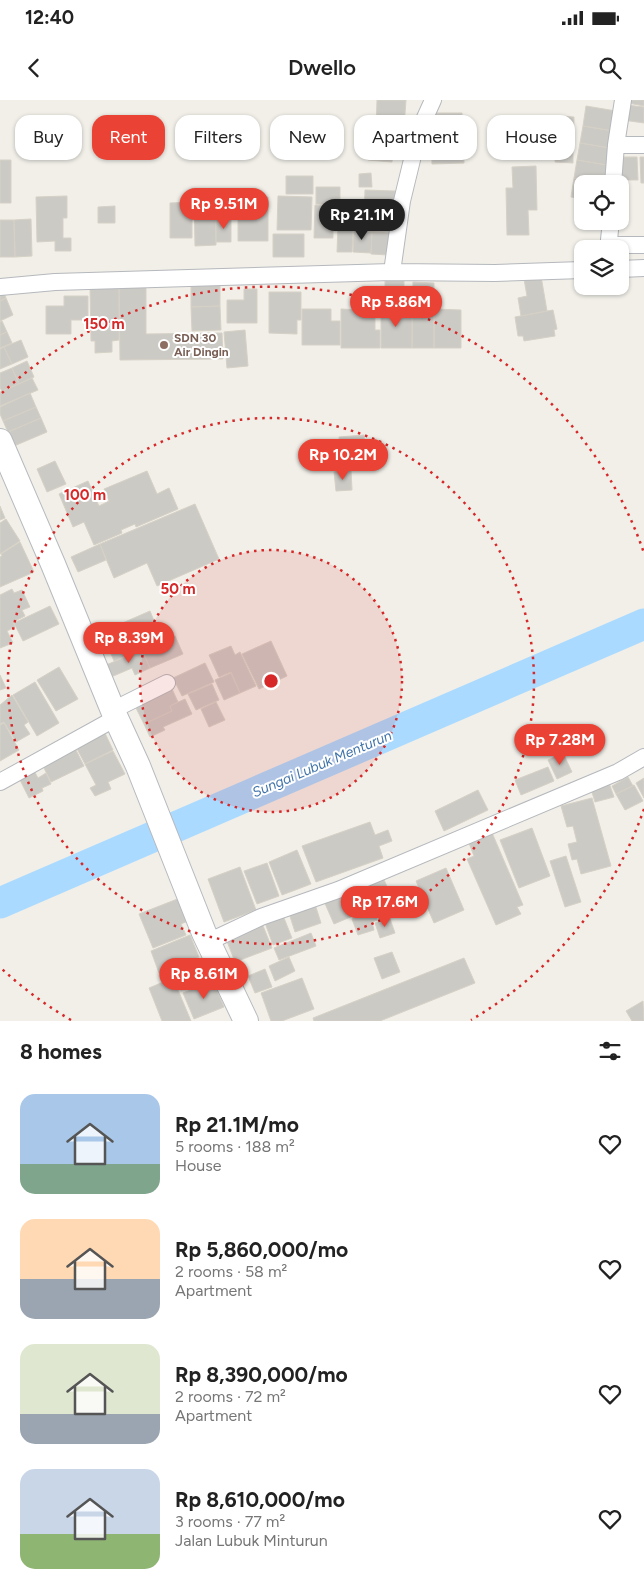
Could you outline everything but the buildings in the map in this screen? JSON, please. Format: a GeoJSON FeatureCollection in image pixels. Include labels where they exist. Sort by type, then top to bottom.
{"type":"FeatureCollection","features":[{"type":"Feature","properties":{"kind":"street"},"geometry":{"type":"LineString","coordinates":[[392,272],[402,201],[419,131],[433,100]]}},
{"type":"Feature","properties":{"kind":"street"},"geometry":{"type":"LineString","coordinates":[[614,175],[623,100]]}},
{"type":"Feature","properties":{"kind":"street"},"geometry":{"type":"LineString","coordinates":[[616,145],[644,144]]}},
{"type":"Feature","properties":{"kind":"street"},"geometry":{"type":"LineString","coordinates":[[629,246],[644,245]]}},
{"type":"Feature","properties":{"kind":"street"},"geometry":{"type":"LineString","coordinates":[[629,269],[644,268]]}},
{"type":"Feature","properties":{"kind":"street"},"geometry":{"type":"LineString","coordinates":[[0,288],[55,282],[392,272],[495,273],[574,270]]}},
{"type":"Feature","properties":{"kind":"street"},"geometry":{"type":"LineString","coordinates":[[0,441],[142,778],[204,934],[246,1021]]}},
{"type":"Feature","properties":{"kind":"street"},"geometry":{"type":"LineString","coordinates":[[0,782],[167,683]]}},
{"type":"Feature","properties":{"kind":"street"},"geometry":{"type":"LineString","coordinates":[[204,934],[338,890],[618,772],[644,757]]}},
{"type":"Feature","properties":{"kind":"waterway","name":"Sungai Lubuk Menturun"},"geometry":{"type":"LineString","coordinates":[[0,903],[644,624]]}},
{"type":"Feature","properties":{"kind":"place","name":"SDN 30 Air Dingin"},"geometry":{"type":"Point","coordinates":[164,345]}}]}
